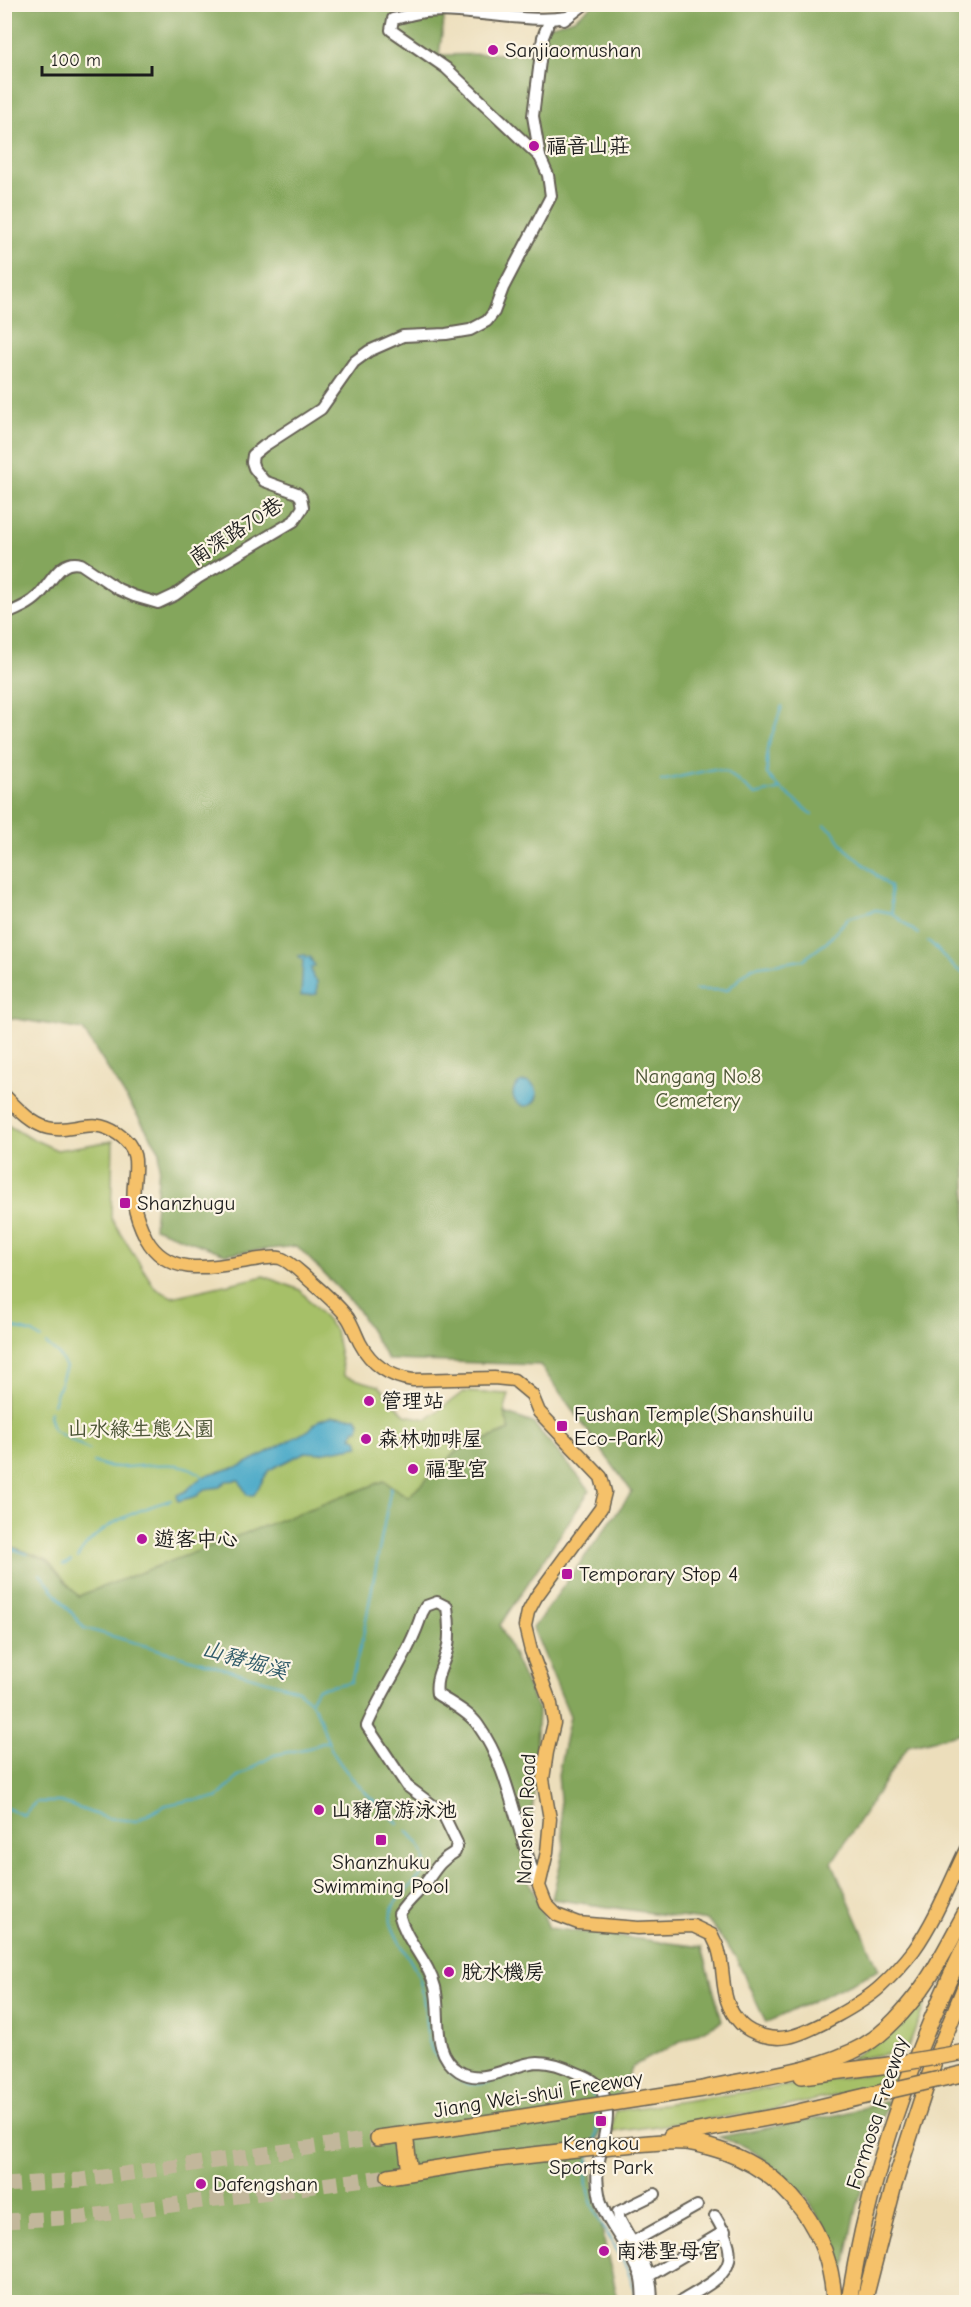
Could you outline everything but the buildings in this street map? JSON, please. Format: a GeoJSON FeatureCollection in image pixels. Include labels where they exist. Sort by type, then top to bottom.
{"type":"FeatureCollection","features":[{"type":"Feature","properties":{"kind":"highway"},"geometry":{"type":"LineString","coordinates":[[704,2090],[812,2066],[864,2045],[887,2028],[923,1986],[966,1912]]}},
{"type":"Feature","properties":{"kind":"highway","name":"Formosa Freeway"},"geometry":{"type":"LineString","coordinates":[[858,2297],[870,2202],[894,2118],[923,2036],[966,1944]]}},
{"type":"Feature","properties":{"kind":"highway","name":"Formosa Freeway"},"geometry":{"type":"LineString","coordinates":[[858,2297],[933,2065],[966,1984]]}},
{"type":"Feature","properties":{"kind":"highway"},"geometry":{"type":"LineString","coordinates":[[955,2013],[966,1994]]}},
{"type":"Feature","properties":{"kind":"highway"},"geometry":{"type":"LineString","coordinates":[[704,2090],[889,2065],[966,2052]]}},
{"type":"Feature","properties":{"kind":"highway"},"geometry":{"type":"LineString","coordinates":[[612,2146],[728,2125],[966,2073]]}},
{"type":"Feature","properties":{"kind":"highway","name":"Jiang Wei-shui Freeway"},"geometry":{"type":"LineString","coordinates":[[378,2138],[704,2090]]}},
{"type":"Feature","properties":{"kind":"highway"},"geometry":{"type":"LineString","coordinates":[[405,2135],[410,2172]]}},
{"type":"Feature","properties":{"kind":"highway"},"geometry":{"type":"LineString","coordinates":[[389,2176],[489,2160],[612,2146],[686,2142],[742,2159],[761,2170],[787,2191],[810,2219],[826,2255],[833,2284],[834,2302]]}},
{"type":"Feature","properties":{"kind":"main road","name":"Nanshen Road"},"geometry":{"type":"LineString","coordinates":[[4,1095],[38,1124],[49,1128],[88,1124],[104,1126],[119,1134],[132,1146],[136,1162],[134,1202],[138,1221],[147,1240],[161,1256],[180,1266],[197,1269],[267,1258],[281,1258],[338,1306],[349,1319],[361,1345],[373,1361],[387,1373],[402,1379],[413,1380],[462,1378],[514,1380],[532,1395],[539,1412],[601,1477],[605,1492],[601,1508],[536,1597],[528,1612],[525,1626],[531,1651],[551,1704],[554,1723],[543,1779],[550,1819],[547,1852],[539,1886],[546,1904],[557,1915],[578,1923],[638,1928],[693,1926],[712,1935],[720,1952],[726,1999],[736,2018],[751,2032],[771,2038],[789,2037],[806,2031],[856,2005],[879,1988],[904,1962],[929,1925],[966,1849]]}},
{"type":"Feature","properties":{"kind":"street"},"geometry":{"type":"LineString","coordinates":[[543,37],[585,4]]}},
{"type":"Feature","properties":{"kind":"street"},"geometry":{"type":"LineString","coordinates":[[540,157],[446,68],[391,30],[393,19],[424,12],[462,12],[550,20],[568,17]]}},
{"type":"Feature","properties":{"kind":"street","name":"南深路70巷"},"geometry":{"type":"LineString","coordinates":[[4,615],[33,601],[61,568],[75,562],[134,596],[153,602],[163,601],[294,521],[303,507],[301,497],[297,493],[264,481],[254,468],[253,455],[321,409],[354,362],[369,351],[408,334],[462,332],[478,327],[491,317],[503,288],[551,196],[548,175],[540,157],[533,116],[543,37],[550,20]]}},
{"type":"Feature","properties":{"kind":"street"},"geometry":{"type":"LineString","coordinates":[[539,1886],[527,1860],[509,1787],[478,1724],[437,1694],[435,1682],[448,1645],[450,1622],[447,1607],[437,1602],[426,1606],[400,1664],[380,1697],[367,1726],[407,1786],[436,1805],[442,1812],[457,1843],[455,1852],[437,1864],[419,1891],[399,1914],[402,1925],[430,1974],[435,1989],[439,2042],[451,2063],[459,2071],[475,2078],[526,2064],[555,2064],[590,2079],[601,2088],[605,2100],[607,2125],[597,2167],[601,2200],[612,2228],[637,2268],[641,2278],[643,2302]]}},
{"type":"Feature","properties":{"kind":"street"},"geometry":{"type":"LineString","coordinates":[[651,2302],[649,2276],[631,2243],[618,2212],[655,2194]]}},
{"type":"Feature","properties":{"kind":"street"},"geometry":{"type":"LineString","coordinates":[[631,2243],[697,2206]]}},
{"type":"Feature","properties":{"kind":"street"},"geometry":{"type":"LineString","coordinates":[[680,2302],[721,2276],[729,2265],[730,2252],[725,2231],[715,2216]]}},
{"type":"Feature","properties":{"kind":"street"},"geometry":{"type":"LineString","coordinates":[[649,2276],[725,2231]]}},
{"type":"Feature","properties":{"kind":"green space","name":"Nangang No.8 Cemetery"},"geometry":{"type":"Polygon","coordinates":[[[4,5],[446,5],[439,55],[543,53],[545,27],[574,19],[593,5],[966,5],[966,1732],[908,1746],[832,1862],[879,1970],[766,2023],[735,1956],[708,1921],[552,1899],[564,1848],[558,1775],[570,1716],[533,1628],[632,1492],[540,1365],[388,1360],[356,1307],[297,1246],[225,1254],[154,1228],[160,1151],[83,1030],[5,1017],[4,5]]]}},
{"type":"Feature","properties":{"kind":"green space","name":"山水綠生態公園"},"geometry":{"type":"Polygon","coordinates":[[[4,1123],[57,1150],[113,1141],[111,1218],[155,1288],[172,1297],[264,1276],[300,1290],[335,1330],[344,1376],[379,1386],[405,1415],[427,1419],[463,1392],[509,1394],[504,1413],[510,1430],[457,1451],[408,1497],[384,1481],[78,1597],[47,1560],[5,1544],[4,1123]]]}},
{"type":"Feature","properties":{"kind":"green space"},"geometry":{"type":"Polygon","coordinates":[[[504,1413],[533,1423],[590,1490],[500,1625],[538,1710],[529,1881],[549,1928],[702,1947],[722,2021],[633,2066],[589,2157],[606,2250],[619,2302],[5,2302],[5,1544],[47,1560],[78,1596],[384,1481],[408,1497],[457,1451],[510,1430],[504,1413]]]}},
{"type":"Feature","properties":{"kind":"green space"},"geometry":{"type":"Polygon","coordinates":[[[928,1996],[907,2050],[849,2060],[902,2023],[928,1996]]]}},
{"type":"Feature","properties":{"kind":"green space"},"geometry":{"type":"Polygon","coordinates":[[[897,2070],[894,2082],[767,2111],[612,2132],[615,2111],[897,2070]]]}},
{"type":"Feature","properties":{"kind":"green space"},"geometry":{"type":"Polygon","coordinates":[[[888,2101],[861,2192],[850,2239],[843,2285],[830,2238],[807,2197],[764,2159],[746,2147],[719,2137],[841,2114],[888,2101]]]}},
{"type":"Feature","properties":{"kind":"water"},"geometry":{"type":"Polygon","coordinates":[[[305,955],[306,958],[309,956],[315,966],[311,968],[313,978],[317,981],[317,994],[301,996],[303,960],[298,956],[305,955]]]}},
{"type":"Feature","properties":{"kind":"water"},"geometry":{"type":"Polygon","coordinates":[[[525,1082],[534,1085],[537,1094],[534,1103],[525,1106],[516,1103],[513,1094],[516,1085],[525,1082]]]}},
{"type":"Feature","properties":{"kind":"water"},"geometry":{"type":"Polygon","coordinates":[[[332,1416],[356,1417],[360,1422],[359,1429],[355,1429],[351,1437],[357,1439],[359,1446],[320,1453],[305,1452],[269,1470],[254,1495],[247,1495],[239,1480],[226,1481],[220,1487],[205,1489],[197,1496],[178,1501],[177,1495],[186,1491],[198,1480],[209,1474],[241,1466],[309,1430],[319,1420],[332,1416]]]}},
{"type":"Feature","properties":{"kind":"waterway"},"geometry":{"type":"LineString","coordinates":[[780,789],[767,774],[767,750],[782,706]]}},
{"type":"Feature","properties":{"kind":"waterway"},"geometry":{"type":"LineString","coordinates":[[661,781],[714,769],[727,772],[755,795],[781,789],[812,814]]}},
{"type":"Feature","properties":{"kind":"waterway"},"geometry":{"type":"LineString","coordinates":[[825,825],[833,831],[845,848],[890,887],[892,913],[918,934]]}},
{"type":"Feature","properties":{"kind":"waterway"},"geometry":{"type":"LineString","coordinates":[[695,990],[727,990],[752,967],[803,960],[827,942],[848,918],[876,910],[892,913]]}},
{"type":"Feature","properties":{"kind":"waterway"},"geometry":{"type":"LineString","coordinates":[[928,941],[955,968],[966,974]]}},
{"type":"Feature","properties":{"kind":"waterway","name":"山豬堀溪"},"geometry":{"type":"LineString","coordinates":[[4,1325],[33,1333],[41,1339]]}},
{"type":"Feature","properties":{"kind":"waterway","name":"山豬堀溪"},"geometry":{"type":"LineString","coordinates":[[46,1344],[58,1354],[66,1367],[53,1404]]}},
{"type":"Feature","properties":{"kind":"waterway","name":"山豬堀溪"},"geometry":{"type":"LineString","coordinates":[[50,1412],[53,1430],[89,1450]]}},
{"type":"Feature","properties":{"kind":"waterway","name":"山豬堀溪"},"geometry":{"type":"LineString","coordinates":[[94,1462],[121,1467],[166,1464],[180,1466],[193,1470],[204,1478]]}},
{"type":"Feature","properties":{"kind":"waterway"},"geometry":{"type":"LineString","coordinates":[[311,1700],[317,1689],[351,1682],[363,1636],[391,1487]]}},
{"type":"Feature","properties":{"kind":"waterway","name":"山豬堀溪"},"geometry":{"type":"LineString","coordinates":[[77,1558],[95,1536],[118,1520],[171,1500]]}},
{"type":"Feature","properties":{"kind":"waterway"},"geometry":{"type":"LineString","coordinates":[[4,1546],[28,1554]]}},
{"type":"Feature","properties":{"kind":"waterway","name":"山豬堀溪"},"geometry":{"type":"LineString","coordinates":[[63,1565],[71,1561]]}},
{"type":"Feature","properties":{"kind":"waterway","name":"山豬堀溪"},"geometry":{"type":"LineString","coordinates":[[40,1574],[84,1628],[298,1690],[314,1706],[329,1744],[340,1764],[363,1790],[398,1823]]}},
{"type":"Feature","properties":{"kind":"waterway"},"geometry":{"type":"LineString","coordinates":[[4,1807],[23,1815],[36,1802],[61,1802],[106,1818],[136,1821],[166,1805],[217,1798],[239,1776],[274,1755],[309,1748],[328,1741]]}},
{"type":"Feature","properties":{"kind":"waterway","name":"山豬堀溪"},"geometry":{"type":"LineString","coordinates":[[407,1831],[421,1848],[425,1861],[423,1872],[398,1899],[392,1909],[391,1922],[421,1984],[427,2034],[435,2055],[460,2081],[470,2084],[492,2082],[526,2071],[541,2070],[579,2083],[589,2090],[595,2099]]}},
{"type":"Feature","properties":{"kind":"waterway","name":"山豬堀溪"},"geometry":{"type":"LineString","coordinates":[[595,2141],[596,2111]]}},
{"type":"Feature","properties":{"kind":"waterway","name":"山豬堀溪"},"geometry":{"type":"LineString","coordinates":[[590,2155],[586,2175],[589,2194],[595,2212],[625,2265],[636,2302]]}},
{"type":"Feature","properties":{"kind":"tunnel"},"geometry":{"type":"LineString","coordinates":[[4,2185],[81,2180],[378,2138]]}},
{"type":"Feature","properties":{"kind":"tunnel"},"geometry":{"type":"LineString","coordinates":[[4,2221],[82,2217],[389,2176]]}},
{"type":"Feature","properties":{"kind":"place","name":"Sanjiaomushan"},"geometry":{"type":"Point","coordinates":[493,50]}},
{"type":"Feature","properties":{"kind":"place","name":"福音山莊"},"geometry":{"type":"Point","coordinates":[534,146]}},
{"type":"Feature","properties":{"kind":"place","name":"Shanzhugu"},"geometry":{"type":"Point","coordinates":[125,1203]}},
{"type":"Feature","properties":{"kind":"place","name":"管理站"},"geometry":{"type":"Point","coordinates":[369,1401]}},
{"type":"Feature","properties":{"kind":"place","name":"Fushan Temple(Shanshuilu Eco-Park)"},"geometry":{"type":"Point","coordinates":[562,1426]}},
{"type":"Feature","properties":{"kind":"place","name":"森林咖啡屋"},"geometry":{"type":"Point","coordinates":[366,1439]}},
{"type":"Feature","properties":{"kind":"place","name":"福聖宮"},"geometry":{"type":"Point","coordinates":[413,1469]}},
{"type":"Feature","properties":{"kind":"place","name":"遊客中心"},"geometry":{"type":"Point","coordinates":[142,1539]}},
{"type":"Feature","properties":{"kind":"place","name":"Temporary Stop 4"},"geometry":{"type":"Point","coordinates":[567,1574]}},
{"type":"Feature","properties":{"kind":"place","name":"山豬窟游泳池"},"geometry":{"type":"Point","coordinates":[319,1810]}},
{"type":"Feature","properties":{"kind":"place","name":"Shanzhuku Swimming Pool"},"geometry":{"type":"Point","coordinates":[381,1840]}},
{"type":"Feature","properties":{"kind":"place","name":"脫水機房"},"geometry":{"type":"Point","coordinates":[449,1972]}},
{"type":"Feature","properties":{"kind":"place","name":"Kengkou Sports Park"},"geometry":{"type":"Point","coordinates":[601,2121]}},
{"type":"Feature","properties":{"kind":"place","name":"Dafengshan"},"geometry":{"type":"Point","coordinates":[201,2184]}},
{"type":"Feature","properties":{"kind":"place","name":"南港聖母宮"},"geometry":{"type":"Point","coordinates":[604,2251]}}]}
